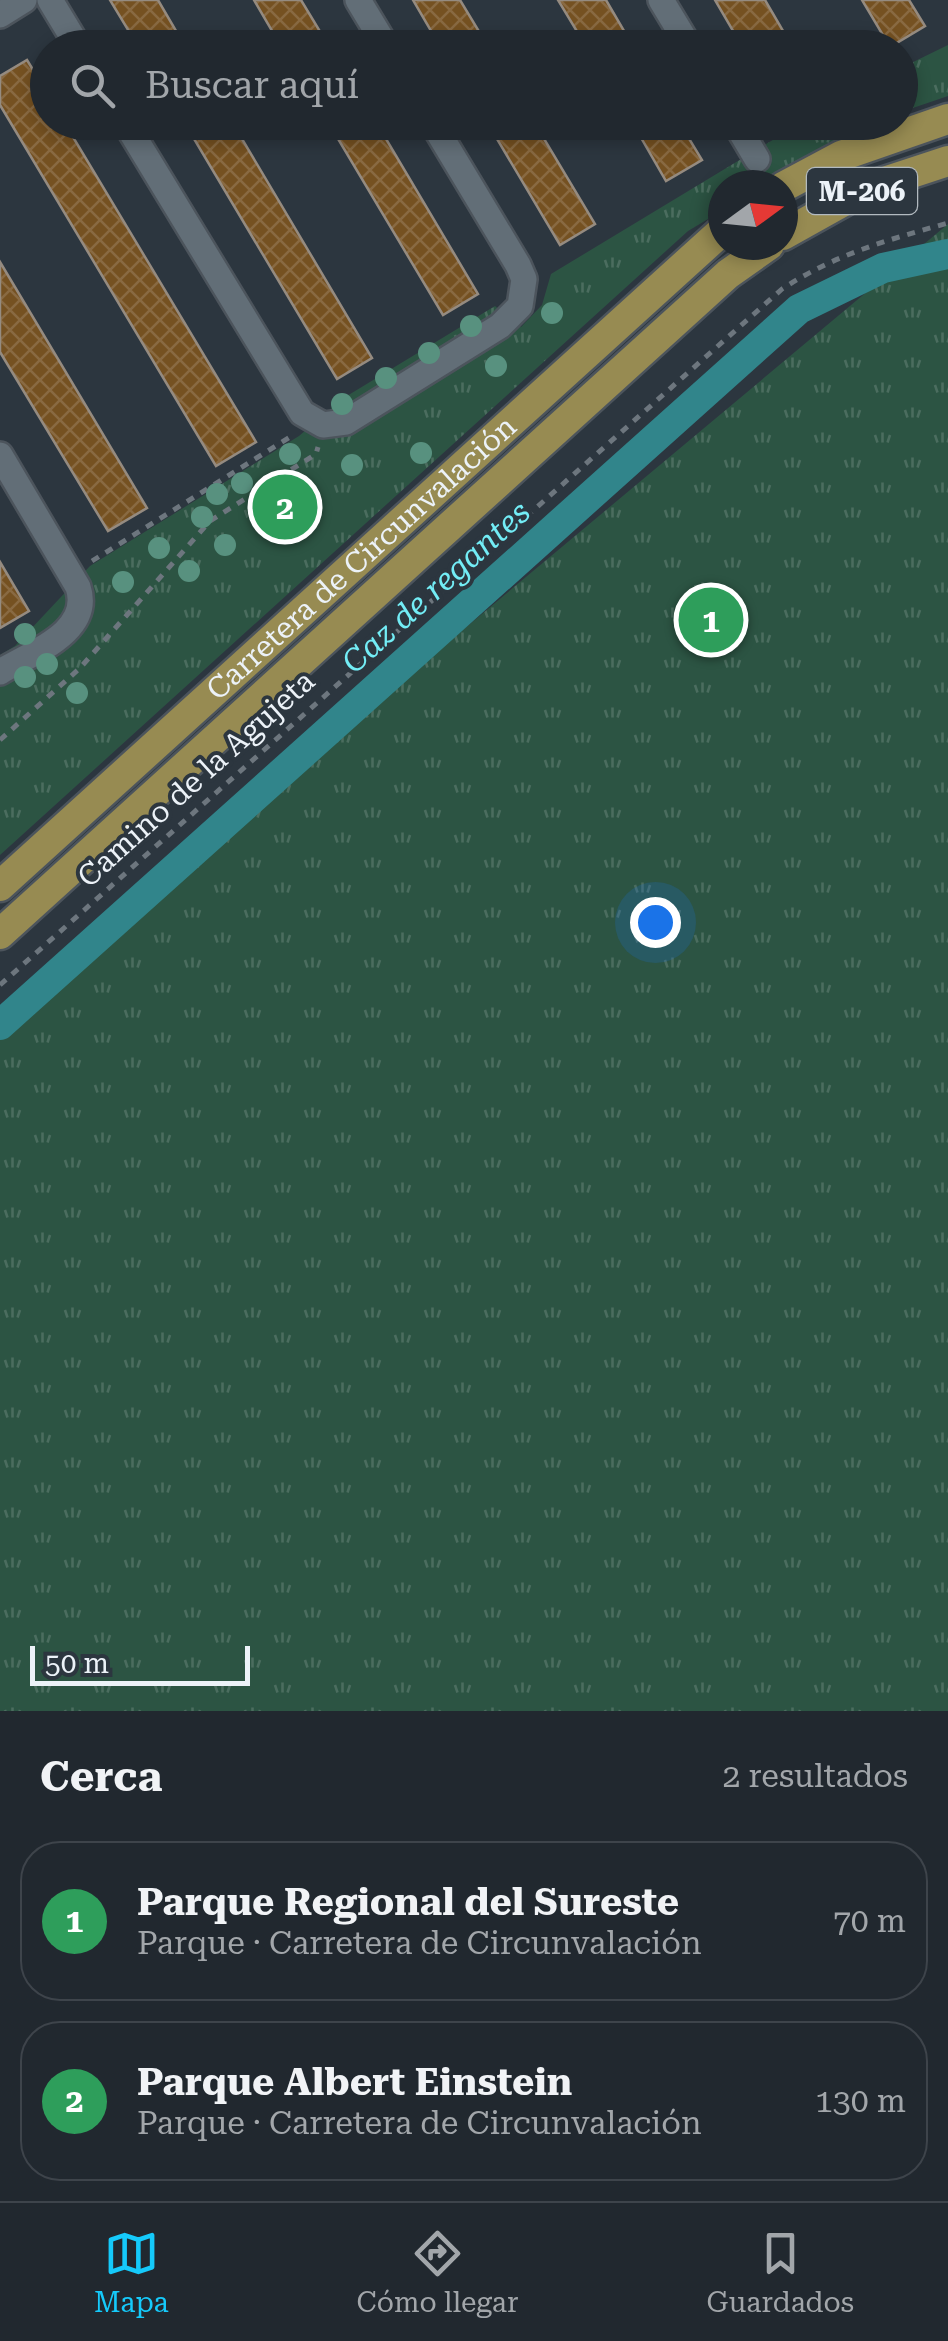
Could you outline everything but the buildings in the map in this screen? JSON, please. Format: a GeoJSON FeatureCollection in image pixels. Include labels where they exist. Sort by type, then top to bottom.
{"type":"FeatureCollection","features":[{"type":"Feature","properties":{"kind":"main road","name":"M-206"},"geometry":{"type":"LineString","coordinates":[[918,130],[948,120]]}},
{"type":"Feature","properties":{"kind":"main road","name":"M-206"},"geometry":{"type":"LineString","coordinates":[[798,179],[840,156],[888,140]]}},
{"type":"Feature","properties":{"kind":"main road","name":"M-206"},"geometry":{"type":"LineString","coordinates":[[798,227],[869,187],[948,160]]}},
{"type":"Feature","properties":{"kind":"main road","name":"Carretera de Circunvalación"},"geometry":{"type":"LineString","coordinates":[[0,886],[708,244]]}},
{"type":"Feature","properties":{"kind":"main road","name":"Carretera de Circunvalación"},"geometry":{"type":"LineString","coordinates":[[0,934],[748,260]]}},
{"type":"Feature","properties":{"kind":"street"},"geometry":{"type":"LineString","coordinates":[[0,14],[24,0]]}},
{"type":"Feature","properties":{"kind":"street"},"geometry":{"type":"LineString","coordinates":[[50,0],[68,30]]}},
{"type":"Feature","properties":{"kind":"street"},"geometry":{"type":"LineString","coordinates":[[358,0],[376,30]]}},
{"type":"Feature","properties":{"kind":"street"},"geometry":{"type":"LineString","coordinates":[[662,0],[680,30]]}},
{"type":"Feature","properties":{"kind":"street"},"geometry":{"type":"LineString","coordinates":[[136,140],[302,413],[323,425],[346,422],[500,326],[514,315],[524,293],[518,265],[443,140]]}},
{"type":"Feature","properties":{"kind":"street"},"geometry":{"type":"LineString","coordinates":[[746,140],[758,159]]}},
{"type":"Feature","properties":{"kind":"street"},"geometry":{"type":"LineString","coordinates":[[0,456],[82,600],[74,625],[0,672]]}},
{"type":"Feature","properties":{"kind":"path","name":"Camino de la Agujeta"},"geometry":{"type":"LineString","coordinates":[[0,985],[782,289],[820,265],[861,248],[948,223]]}},
{"type":"Feature","properties":{"kind":"path"},"geometry":{"type":"LineString","coordinates":[[85,565],[295,434]]}},
{"type":"Feature","properties":{"kind":"path"},"geometry":{"type":"LineString","coordinates":[[0,740],[80,668],[210,522],[298,468],[316,454],[318,443]]}},
{"type":"Feature","properties":{"kind":"green space"},"geometry":{"type":"Polygon","coordinates":[[[948,45],[948,96],[918,106],[918,60],[948,45]]]}},
{"type":"Feature","properties":{"kind":"green space"},"geometry":{"type":"Polygon","coordinates":[[[773,140],[837,140],[788,170],[723,170],[773,140]]]}},
{"type":"Feature","properties":{"kind":"green space"},"geometry":{"type":"Polygon","coordinates":[[[708,179],[708,219],[688,231],[0,855],[0,655],[15,646],[90,566],[299,436],[342,399],[495,306],[521,327],[542,305],[551,274],[708,179]]]}},
{"type":"Feature","properties":{"kind":"green space"},"geometry":{"type":"Polygon","coordinates":[[[948,224],[948,1711],[0,1711],[0,1017],[948,224]]]}},
{"type":"Feature","properties":{"kind":"waterway","name":"Caz de regantes"},"geometry":{"type":"LineString","coordinates":[[0,1025],[799,309],[883,268],[948,254]]}},
{"type":"Feature","properties":{"kind":"place","name":"Parque Albert Einstein"},"geometry":{"type":"Point","coordinates":[285,507]}},
{"type":"Feature","properties":{"kind":"place","name":"Parque Regional del Sureste"},"geometry":{"type":"Point","coordinates":[711,620]}}]}
